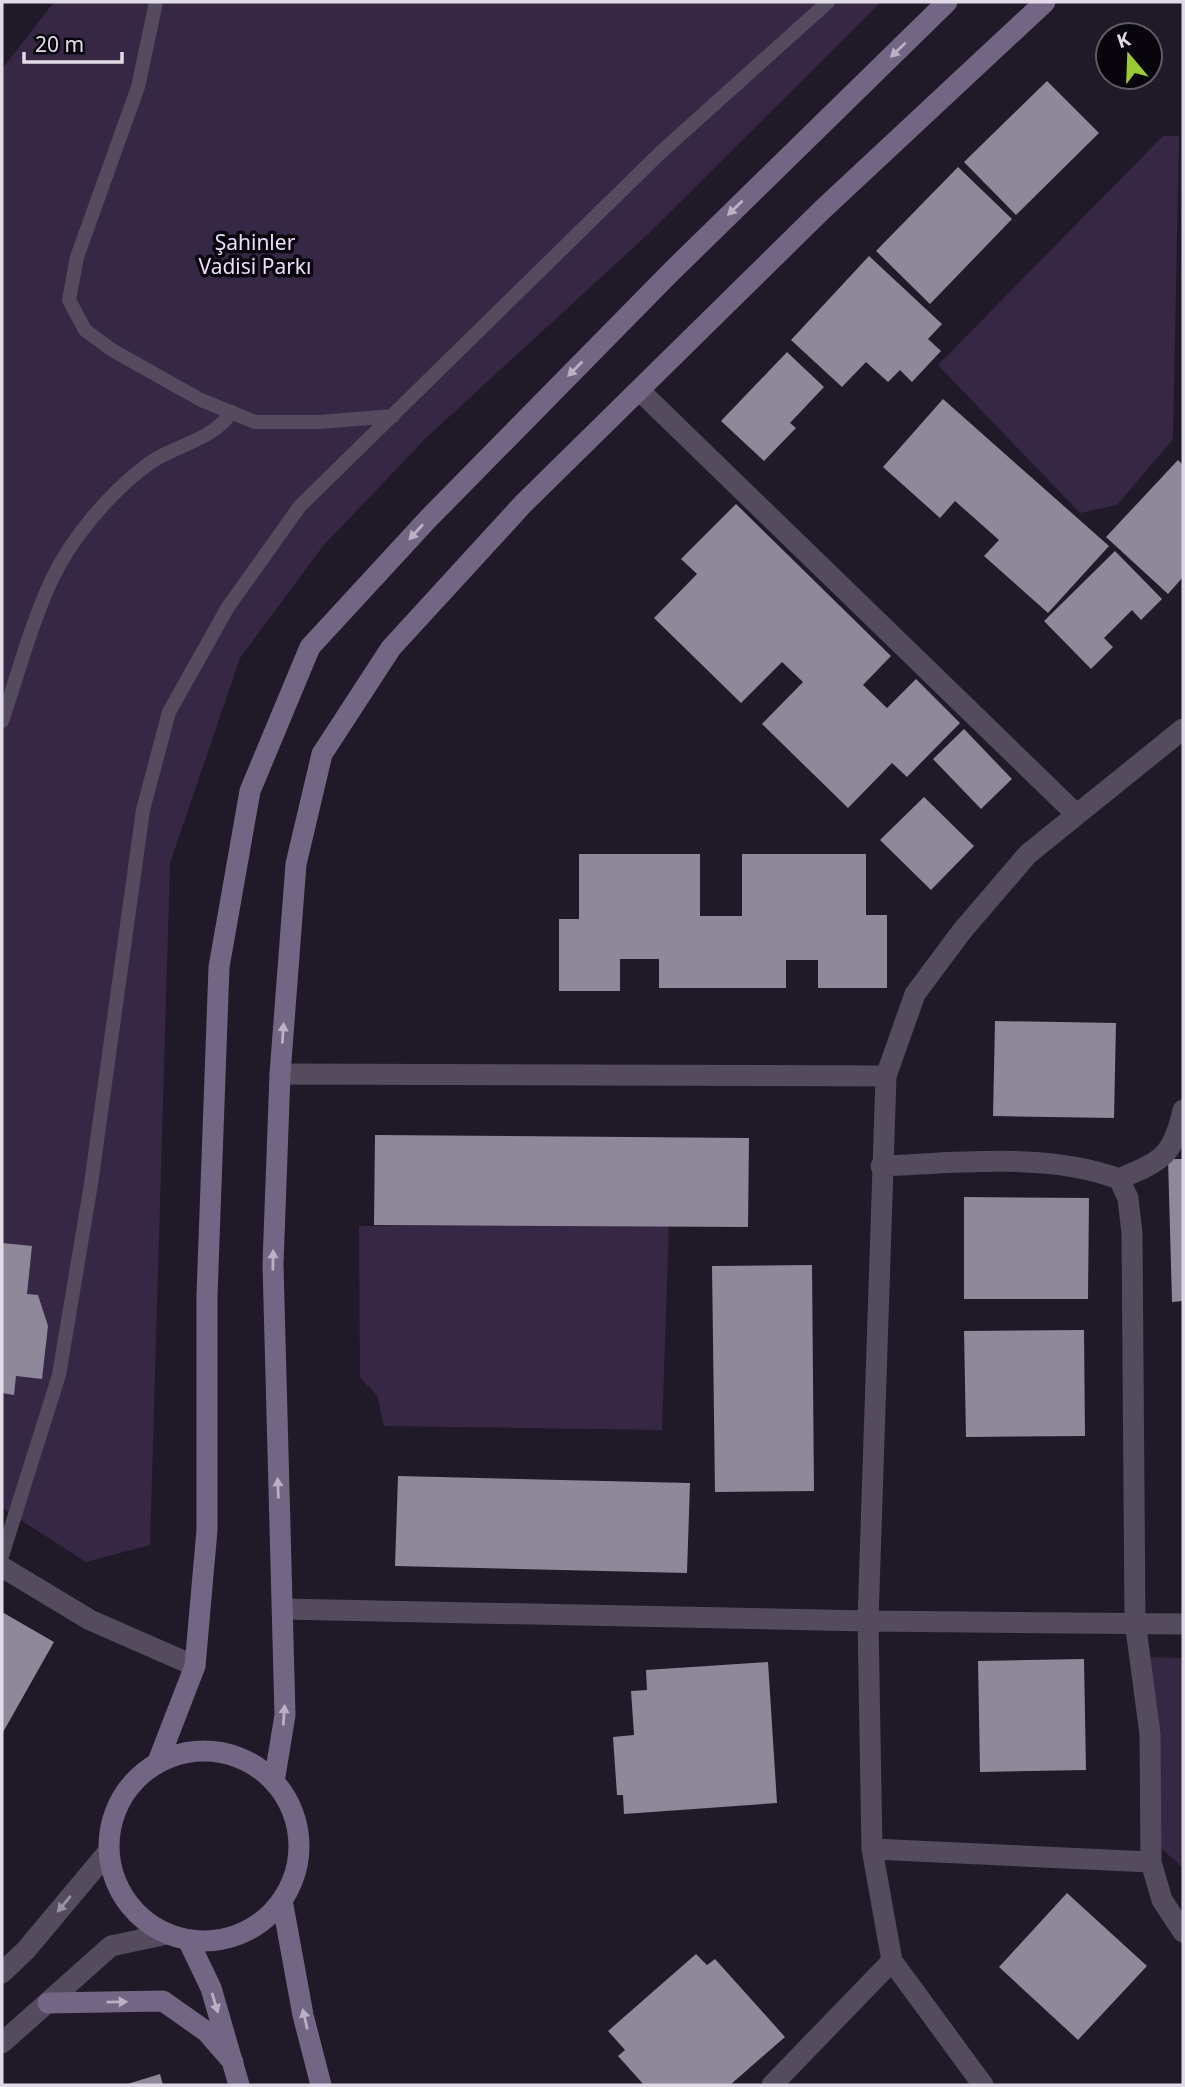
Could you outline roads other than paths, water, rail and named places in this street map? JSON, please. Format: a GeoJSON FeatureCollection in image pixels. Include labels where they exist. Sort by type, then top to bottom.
{"type":"FeatureCollection","features":[{"type":"Feature","properties":{"kind":"street"},"geometry":{"type":"LineString","coordinates":[[157,1764],[195,1666],[207,1530],[207,1295],[219,967],[250,791],[310,648],[428,519],[670,273],[947,2]]}},
{"type":"Feature","properties":{"kind":"street"},"geometry":{"type":"LineString","coordinates":[[274,1782],[285,1715],[273,1264],[280,1074],[296,864],[322,754],[391,648],[523,505],[822,210],[1045,2]]}},
{"type":"Feature","properties":{"kind":"street"},"geometry":{"type":"LineString","coordinates":[[639,390],[1075,813]]}},
{"type":"Feature","properties":{"kind":"street"},"geometry":{"type":"LineString","coordinates":[[984,2085],[892,1961],[872,1849],[868,1621],[886,1076],[915,994],[962,931],[1028,854],[1075,813],[1183,729]]}},
{"type":"Feature","properties":{"kind":"street"},"geometry":{"type":"LineString","coordinates":[[280,1074],[886,1076]]}},
{"type":"Feature","properties":{"kind":"street"},"geometry":{"type":"LineString","coordinates":[[1119,1180],[1159,1162],[1177,1136],[1183,1110]]}},
{"type":"Feature","properties":{"kind":"street"},"geometry":{"type":"LineString","coordinates":[[881,1166],[976,1162],[1093,1169],[1119,1180],[1128,1198],[1132,1233],[1135,1621],[1150,1734],[1151,1862],[1162,1900],[1183,1932]]}},
{"type":"Feature","properties":{"kind":"street"},"geometry":{"type":"LineString","coordinates":[[2,1567],[90,1620],[195,1666]]}},
{"type":"Feature","properties":{"kind":"street"},"geometry":{"type":"LineString","coordinates":[[283,1609],[868,1621],[1135,1621],[1183,1624]]}},
{"type":"Feature","properties":{"kind":"street"},"geometry":{"type":"LineString","coordinates":[[2,2043],[111,1946],[178,1937],[220,1939],[250,1929],[268,1917],[282,1900],[298,1861],[299,1840],[287,1800],[274,1782],[249,1763],[219,1752],[177,1755],[140,1776],[120,1801],[109,1831],[108,1852],[120,1893],[133,1910],[178,1937],[211,1988],[239,2085]]}},
{"type":"Feature","properties":{"kind":"street"},"geometry":{"type":"LineString","coordinates":[[872,1849],[1151,1862]]}},
{"type":"Feature","properties":{"kind":"street"},"geometry":{"type":"LineString","coordinates":[[2,1973],[26,1950],[108,1852]]}},
{"type":"Feature","properties":{"kind":"street"},"geometry":{"type":"LineString","coordinates":[[282,1900],[321,2085]]}},
{"type":"Feature","properties":{"kind":"street"},"geometry":{"type":"LineString","coordinates":[[772,2085],[892,1961]]}},
{"type":"Feature","properties":{"kind":"street"},"geometry":{"type":"LineString","coordinates":[[48,2003],[163,2001],[207,2032],[233,2062]]}},
{"type":"Feature","properties":{"kind":"lane"},"geometry":{"type":"LineString","coordinates":[[156,2],[138,87],[77,257],[69,300],[85,330],[112,351],[201,400],[256,422],[320,422],[393,416]]}},
{"type":"Feature","properties":{"kind":"lane"},"geometry":{"type":"LineString","coordinates":[[2,1556],[59,1375],[91,1184],[143,810],[169,712],[228,607],[300,506],[660,153],[828,2]]}},
{"type":"Feature","properties":{"kind":"lane"},"geometry":{"type":"LineString","coordinates":[[2,721],[52,579],[72,547],[119,491],[145,466],[162,454],[214,432],[232,412]]}},
{"type":"Feature","properties":{"kind":"park label","name":"Şahinler Vadisi Parkı"},"geometry":{"type":"Point","coordinates":[255,254]}}]}
